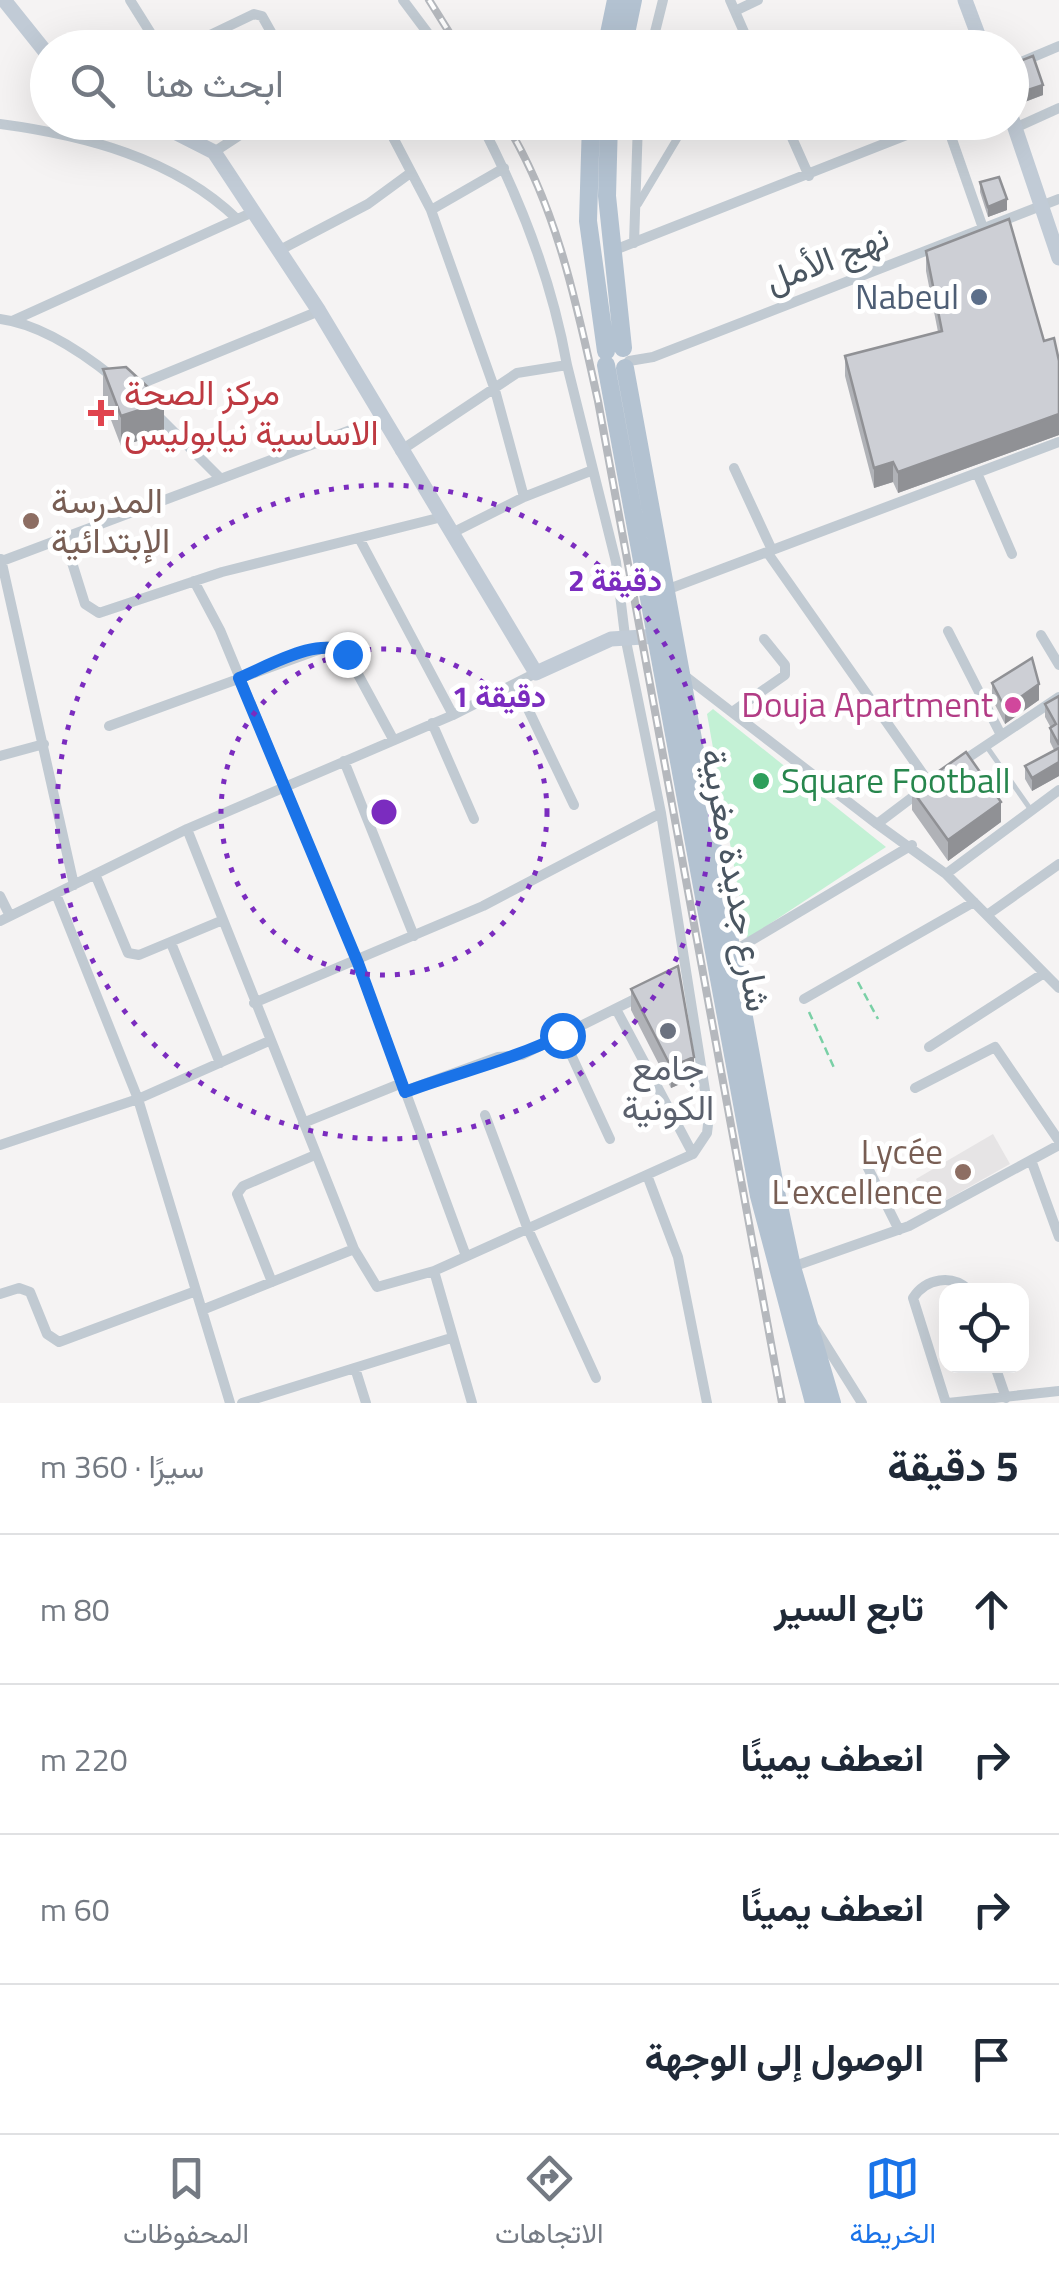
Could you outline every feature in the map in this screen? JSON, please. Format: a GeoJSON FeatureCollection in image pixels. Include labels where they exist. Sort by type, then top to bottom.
{"type":"FeatureCollection","features":[{"type":"Feature","properties":{"kind":"main road"},"geometry":{"type":"LineString","coordinates":[[4,0],[30,32]]}},
{"type":"Feature","properties":{"kind":"main road"},"geometry":{"type":"LineString","coordinates":[[610,30],[616,0]]}},
{"type":"Feature","properties":{"kind":"main road"},"geometry":{"type":"LineString","coordinates":[[627,30],[633,0]]}},
{"type":"Feature","properties":{"kind":"main road"},"geometry":{"type":"LineString","coordinates":[[966,0],[977,30]]}},
{"type":"Feature","properties":{"kind":"main road"},"geometry":{"type":"LineString","coordinates":[[192,140],[207,147],[280,250],[536,672],[596,644],[625,636],[659,636]]}},
{"type":"Feature","properties":{"kind":"main road"},"geometry":{"type":"LineString","coordinates":[[590,140],[588,221],[618,359]]}},
{"type":"Feature","properties":{"kind":"main road"},"geometry":{"type":"LineString","coordinates":[[608,140],[606,196],[618,359]]}},
{"type":"Feature","properties":{"kind":"main road"},"geometry":{"type":"LineString","coordinates":[[1022,140],[1052,202],[1059,258]]}},
{"type":"Feature","properties":{"kind":"main road","name":"شارع جديدة مغربية"},"geometry":{"type":"LineString","coordinates":[[618,359],[681,673],[759,1196],[814,1403]]}},
{"type":"Feature","properties":{"kind":"main road","name":"شارع جديدة مغربية"},"geometry":{"type":"LineString","coordinates":[[618,359],[659,636],[792,1267],[832,1403]]}},
{"type":"Feature","properties":{"kind":"street"},"geometry":{"type":"LineString","coordinates":[[130,0],[149,30]]}},
{"type":"Feature","properties":{"kind":"street"},"geometry":{"type":"LineString","coordinates":[[404,0],[426,30]]}},
{"type":"Feature","properties":{"kind":"street"},"geometry":{"type":"LineString","coordinates":[[656,30],[663,0]]}},
{"type":"Feature","properties":{"kind":"street"},"geometry":{"type":"LineString","coordinates":[[743,30],[732,5],[758,0]]}},
{"type":"Feature","properties":{"kind":"street"},"geometry":{"type":"LineString","coordinates":[[220,30],[254,14],[262,16],[270,30]]}},
{"type":"Feature","properties":{"kind":"street"},"geometry":{"type":"LineString","coordinates":[[1029,59],[1059,46]]}},
{"type":"Feature","properties":{"kind":"street"},"geometry":{"type":"LineString","coordinates":[[1029,119],[1059,108]]}},
{"type":"Feature","properties":{"kind":"street"},"geometry":{"type":"LineString","coordinates":[[0,124],[30,126]]}},
{"type":"Feature","properties":{"kind":"street"},"geometry":{"type":"LineString","coordinates":[[100,140],[222,204],[236,219]]}},
{"type":"Feature","properties":{"kind":"street"},"geometry":{"type":"LineString","coordinates":[[203,140],[207,147],[222,140]]}},
{"type":"Feature","properties":{"kind":"street"},"geometry":{"type":"LineString","coordinates":[[394,140],[431,210],[495,390],[524,497]]}},
{"type":"Feature","properties":{"kind":"street"},"geometry":{"type":"LineString","coordinates":[[187,829],[354,1249],[377,1288],[391,1287],[434,1271],[693,1154],[708,1133],[709,1116],[661,812],[625,636],[616,562],[541,264],[489,140]]}},
{"type":"Feature","properties":{"kind":"street"},"geometry":{"type":"LineString","coordinates":[[634,243],[637,140]]}},
{"type":"Feature","properties":{"kind":"street"},"geometry":{"type":"LineString","coordinates":[[635,209],[676,140]]}},
{"type":"Feature","properties":{"kind":"street"},"geometry":{"type":"LineString","coordinates":[[793,140],[809,176]]}},
{"type":"Feature","properties":{"kind":"street"},"geometry":{"type":"LineString","coordinates":[[612,251],[899,140]]}},
{"type":"Feature","properties":{"kind":"street"},"geometry":{"type":"LineString","coordinates":[[952,140],[983,228]]}},
{"type":"Feature","properties":{"kind":"street"},"geometry":{"type":"LineString","coordinates":[[431,210],[504,168]]}},
{"type":"Feature","properties":{"kind":"street"},"geometry":{"type":"LineString","coordinates":[[280,250],[368,204],[409,174]]}},
{"type":"Feature","properties":{"kind":"street","name":"نهج الأمل"},"geometry":{"type":"LineString","coordinates":[[618,359],[652,356],[1052,202]]}},
{"type":"Feature","properties":{"kind":"street"},"geometry":{"type":"LineString","coordinates":[[6,320],[254,212]]}},
{"type":"Feature","properties":{"kind":"street"},"geometry":{"type":"LineString","coordinates":[[127,389],[319,311]]}},
{"type":"Feature","properties":{"kind":"street"},"geometry":{"type":"LineString","coordinates":[[6,320],[90,359],[220,478]]}},
{"type":"Feature","properties":{"kind":"street"},"geometry":{"type":"LineString","coordinates":[[400,451],[517,373],[568,365]]}},
{"type":"Feature","properties":{"kind":"street"},"geometry":{"type":"LineString","coordinates":[[74,885],[1,558],[380,420]]}},
{"type":"Feature","properties":{"kind":"street"},"geometry":{"type":"LineString","coordinates":[[666,590],[1059,442]]}},
{"type":"Feature","properties":{"kind":"street"},"geometry":{"type":"LineString","coordinates":[[734,468],[770,551],[930,784]]}},
{"type":"Feature","properties":{"kind":"street"},"geometry":{"type":"LineString","coordinates":[[452,533],[524,497],[592,470]]}},
{"type":"Feature","properties":{"kind":"street"},"geometry":{"type":"LineString","coordinates":[[976,473],[1012,554]]}},
{"type":"Feature","properties":{"kind":"street"},"geometry":{"type":"LineString","coordinates":[[64,537],[85,604],[92,612],[110,611],[194,580],[442,517]]}},
{"type":"Feature","properties":{"kind":"street"},"geometry":{"type":"LineString","coordinates":[[358,538],[452,715]]}},
{"type":"Feature","properties":{"kind":"street"},"geometry":{"type":"LineString","coordinates":[[194,580],[358,963],[466,1256]]}},
{"type":"Feature","properties":{"kind":"street"},"geometry":{"type":"LineString","coordinates":[[948,631],[1001,736]]}},
{"type":"Feature","properties":{"kind":"street"},"geometry":{"type":"LineString","coordinates":[[1042,635],[1059,665]]}},
{"type":"Feature","properties":{"kind":"street"},"geometry":{"type":"LineString","coordinates":[[732,712],[785,675],[784,665],[764,639]]}},
{"type":"Feature","properties":{"kind":"street"},"geometry":{"type":"LineString","coordinates":[[109,726],[316,649],[336,647],[354,665],[393,740]]}},
{"type":"Feature","properties":{"kind":"street"},"geometry":{"type":"LineString","coordinates":[[0,896],[5,919],[187,829],[452,715],[536,672]]}},
{"type":"Feature","properties":{"kind":"street"},"geometry":{"type":"LineString","coordinates":[[681,673],[877,824],[912,845],[1058,986]]}},
{"type":"Feature","properties":{"kind":"street"},"geometry":{"type":"LineString","coordinates":[[516,684],[574,806]]}},
{"type":"Feature","properties":{"kind":"street"},"geometry":{"type":"LineString","coordinates":[[877,824],[1059,698]]}},
{"type":"Feature","properties":{"kind":"street"},"geometry":{"type":"LineString","coordinates":[[432,723],[474,819]]}},
{"type":"Feature","properties":{"kind":"street"},"geometry":{"type":"LineString","coordinates":[[0,756],[44,744]]}},
{"type":"Feature","properties":{"kind":"street"},"geometry":{"type":"LineString","coordinates":[[344,761],[414,936]]}},
{"type":"Feature","properties":{"kind":"street"},"geometry":{"type":"LineString","coordinates":[[946,874],[1059,790]]}},
{"type":"Feature","properties":{"kind":"street"},"geometry":{"type":"LineString","coordinates":[[254,1003],[358,963],[484,906],[661,812]]}},
{"type":"Feature","properties":{"kind":"street"},"geometry":{"type":"LineString","coordinates":[[726,956],[912,845]]}},
{"type":"Feature","properties":{"kind":"street"},"geometry":{"type":"LineString","coordinates":[[986,915],[1059,864]]}},
{"type":"Feature","properties":{"kind":"street"},"geometry":{"type":"LineString","coordinates":[[96,874],[128,954],[139,955],[222,920]]}},
{"type":"Feature","properties":{"kind":"street"},"geometry":{"type":"LineString","coordinates":[[56,894],[138,1098],[226,1402]]}},
{"type":"Feature","properties":{"kind":"street"},"geometry":{"type":"LineString","coordinates":[[804,998],[974,902]]}},
{"type":"Feature","properties":{"kind":"street"},"geometry":{"type":"LineString","coordinates":[[172,942],[220,1063]]}},
{"type":"Feature","properties":{"kind":"street"},"geometry":{"type":"LineString","coordinates":[[668,982],[686,973]]}},
{"type":"Feature","properties":{"kind":"street"},"geometry":{"type":"LineString","coordinates":[[929,1048],[1044,973]]}},
{"type":"Feature","properties":{"kind":"street"},"geometry":{"type":"LineString","coordinates":[[302,1123],[498,1057],[522,1055],[651,991]]}},
{"type":"Feature","properties":{"kind":"street"},"geometry":{"type":"LineString","coordinates":[[616,1009],[693,1154]]}},
{"type":"Feature","properties":{"kind":"street"},"geometry":{"type":"LineString","coordinates":[[562,1035],[610,1139]]}},
{"type":"Feature","properties":{"kind":"street"},"geometry":{"type":"LineString","coordinates":[[0,1145],[138,1098],[269,1041]]}},
{"type":"Feature","properties":{"kind":"street"},"geometry":{"type":"LineString","coordinates":[[792,1267],[900,1230],[1059,1143],[995,1046],[915,1088]]}},
{"type":"Feature","properties":{"kind":"street"},"geometry":{"type":"LineString","coordinates":[[485,1115],[528,1227],[596,1378]]}},
{"type":"Feature","properties":{"kind":"street"},"geometry":{"type":"LineString","coordinates":[[272,1282],[236,1194],[243,1186],[316,1155]]}},
{"type":"Feature","properties":{"kind":"street"},"geometry":{"type":"LineString","coordinates":[[864,1160],[900,1230]]}},
{"type":"Feature","properties":{"kind":"street"},"geometry":{"type":"LineString","coordinates":[[1032,1160],[1059,1237]]}},
{"type":"Feature","properties":{"kind":"street"},"geometry":{"type":"LineString","coordinates":[[647,1175],[678,1257],[707,1403]]}},
{"type":"Feature","properties":{"kind":"street"},"geometry":{"type":"LineString","coordinates":[[202,1310],[354,1249]]}},
{"type":"Feature","properties":{"kind":"street"},"geometry":{"type":"LineString","coordinates":[[434,1271],[472,1403]]}},
{"type":"Feature","properties":{"kind":"street"},"geometry":{"type":"LineString","coordinates":[[958,1283],[937,1280],[920,1288],[913,1298],[947,1403],[1059,1391]]}},
{"type":"Feature","properties":{"kind":"street"},"geometry":{"type":"LineString","coordinates":[[0,1294],[18,1288],[30,1292],[47,1334],[59,1342],[75,1340],[196,1292]]}},
{"type":"Feature","properties":{"kind":"street"},"geometry":{"type":"LineString","coordinates":[[807,1317],[862,1403]]}},
{"type":"Feature","properties":{"kind":"street"},"geometry":{"type":"LineString","coordinates":[[242,1403],[451,1338]]}},
{"type":"Feature","properties":{"kind":"street"},"geometry":{"type":"LineString","coordinates":[[355,1368],[366,1403]]}},
{"type":"Feature","properties":{"kind":"street"},"geometry":{"type":"LineString","coordinates":[[997,1373],[1006,1398]]}},
{"type":"Feature","properties":{"kind":"lane"},"geometry":{"type":"LineString","coordinates":[[986,745],[1031,810]]}},
{"type":"Feature","properties":{"kind":"path"},"geometry":{"type":"LineString","coordinates":[[852,972],[878,1019]]}},
{"type":"Feature","properties":{"kind":"path"},"geometry":{"type":"LineString","coordinates":[[804,998],[835,1070]]}},
{"type":"Feature","properties":{"kind":"shaded area","name":"Lycée L'excellence"},"geometry":{"type":"Polygon","coordinates":[[[993,1134],[1010,1164],[930,1209],[916,1179],[993,1134]]]}},
{"type":"Feature","properties":{"kind":"green space","name":"Square Football"},"geometry":{"type":"Polygon","coordinates":[[[713,709],[886,847],[747,939],[707,714],[713,709]]]}},
{"type":"Feature","properties":{"kind":"building"},"geometry":{"type":"Polygon","coordinates":[[[1033,56],[1043,85],[1029,90],[1029,58],[1033,56]]]}},
{"type":"Feature","properties":{"kind":"building"},"geometry":{"type":"Polygon","coordinates":[[[999,177],[1007,199],[988,207],[980,182],[999,177]]]}},
{"type":"Feature","properties":{"kind":"building"},"geometry":{"type":"Polygon","coordinates":[[[1009,219],[1044,341],[1054,338],[1059,361],[1059,414],[898,472],[893,462],[874,468],[845,356],[942,331],[926,251],[1009,219]]]}},
{"type":"Feature","properties":{"kind":"building"},"geometry":{"type":"Polygon","coordinates":[[[126,367],[164,402],[121,416],[103,369],[126,367]]]}},
{"type":"Feature","properties":{"kind":"building"},"geometry":{"type":"Polygon","coordinates":[[[1032,658],[1039,684],[1005,708],[992,683],[1032,658]]]}},
{"type":"Feature","properties":{"kind":"building"},"geometry":{"type":"Polygon","coordinates":[[[1059,696],[1059,745],[1050,728],[1056,724],[1045,704],[1059,696]]]}},
{"type":"Feature","properties":{"kind":"building"},"geometry":{"type":"Polygon","coordinates":[[[1059,748],[1059,762],[1032,778],[1025,766],[1059,748]]]}},
{"type":"Feature","properties":{"kind":"building"},"geometry":{"type":"Polygon","coordinates":[[[966,752],[1001,802],[948,840],[912,790],[966,752]]]}},
{"type":"Feature","properties":{"kind":"building","name":"جامع الكونية"},"geometry":{"type":"Polygon","coordinates":[[[678,966],[694,1057],[671,1067],[631,989],[678,966]]]}},
{"type":"Feature","properties":{"kind":"railway"},"geometry":{"type":"LineString","coordinates":[[429,0],[448,30]]}},
{"type":"Feature","properties":{"kind":"railway"},"geometry":{"type":"LineString","coordinates":[[515,140],[552,222],[598,401],[782,1403]]}},
{"type":"Feature","properties":{"kind":"place","name":"Nabeul"},"geometry":{"type":"Point","coordinates":[979,297]}},
{"type":"Feature","properties":{"kind":"place","name":"مركز الصحة الاساسية نيابوليس"},"geometry":{"type":"Point","coordinates":[101,413]}},
{"type":"Feature","properties":{"kind":"place","name":"المدرسة الإبتدائية"},"geometry":{"type":"Point","coordinates":[31,521]}},
{"type":"Feature","properties":{"kind":"place","name":"Douja Apartment"},"geometry":{"type":"Point","coordinates":[1013,705]}},
{"type":"Feature","properties":{"kind":"place","name":"Square Football"},"geometry":{"type":"Point","coordinates":[761,781]}},
{"type":"Feature","properties":{"kind":"place","name":"جامع الكونية"},"geometry":{"type":"Point","coordinates":[668,1031]}},
{"type":"Feature","properties":{"kind":"place","name":"Lycée L'excellence"},"geometry":{"type":"Point","coordinates":[963,1172]}},
{"type":"Feature","properties":{"kind":"route"},"geometry":{"type":"LineString","coordinates":[[347,654],[329,646],[239,678],[358,963],[405,1092],[498,1057],[517,1057],[562,1035]]}}]}
